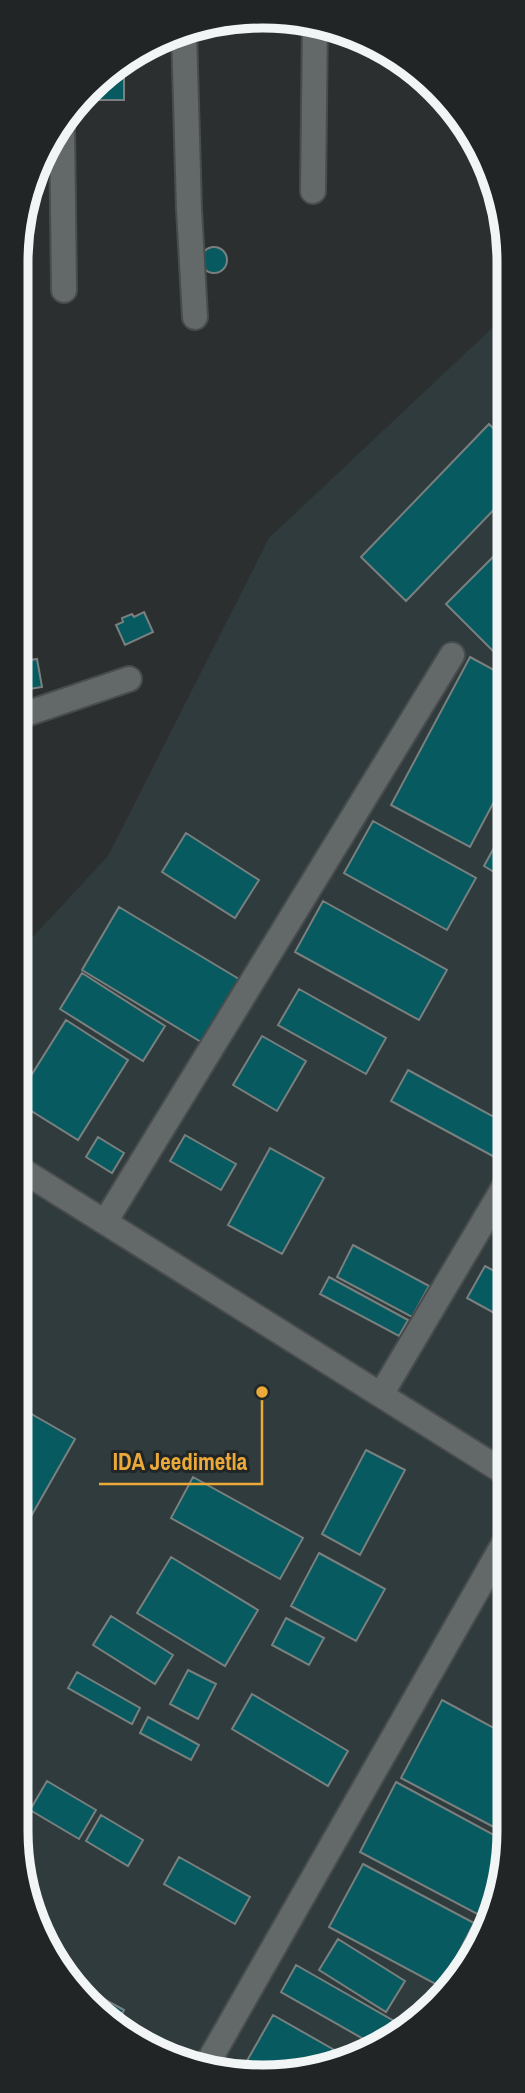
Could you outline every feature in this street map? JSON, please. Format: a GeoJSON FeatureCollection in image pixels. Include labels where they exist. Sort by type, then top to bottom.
{"type":"FeatureCollection","features":[{"type":"Feature","properties":{"kind":"street"},"geometry":{"type":"LineString","coordinates":[[313,191],[315,35]]}},
{"type":"Feature","properties":{"kind":"street"},"geometry":{"type":"LineString","coordinates":[[184,41],[195,317]]}},
{"type":"Feature","properties":{"kind":"street"},"geometry":{"type":"LineString","coordinates":[[62,140],[64,290]]}},
{"type":"Feature","properties":{"kind":"street"},"geometry":{"type":"LineString","coordinates":[[105,1222],[452,655]]}},
{"type":"Feature","properties":{"kind":"street"},"geometry":{"type":"LineString","coordinates":[[28,712],[129,679]]}},
{"type":"Feature","properties":{"kind":"street"},"geometry":{"type":"LineString","coordinates":[[29,1174],[382,1393],[497,1468]]}},
{"type":"Feature","properties":{"kind":"street"},"geometry":{"type":"LineString","coordinates":[[382,1393],[497,1199]]}},
{"type":"Feature","properties":{"kind":"street"},"geometry":{"type":"LineString","coordinates":[[210,2059],[497,1556]]}},
{"type":"Feature","properties":{"kind":"shaded area"},"geometry":{"type":"Polygon","coordinates":[[[497,323],[495,1861],[485,1906],[466,1948],[439,1985],[405,2017],[366,2041],[338,2053],[293,2063],[247,2064],[187,2053],[145,2034],[120,2017],[76,1973],[59,1948],[40,1906],[33,1876],[29,1846],[28,942],[108,856],[269,538],[497,323]]]}},
{"type":"Feature","properties":{"kind":"building"},"geometry":{"type":"Polygon","coordinates":[[[124,73],[124,100],[94,100],[124,73]]]}},
{"type":"Feature","properties":{"kind":"building"},"geometry":{"type":"Polygon","coordinates":[[[214,247],[223,251],[227,260],[223,269],[214,273],[205,269],[201,260],[205,251],[214,247]]]}},
{"type":"Feature","properties":{"kind":"building"},"geometry":{"type":"Polygon","coordinates":[[[489,424],[497,432],[497,506],[406,601],[361,557],[489,424]]]}},
{"type":"Feature","properties":{"kind":"building"},"geometry":{"type":"Polygon","coordinates":[[[497,553],[497,655],[446,604],[497,553]]]}},
{"type":"Feature","properties":{"kind":"building"},"geometry":{"type":"Polygon","coordinates":[[[144,612],[153,632],[125,645],[116,625],[123,622],[122,618],[132,614],[134,617],[144,612]]]}},
{"type":"Feature","properties":{"kind":"building"},"geometry":{"type":"Polygon","coordinates":[[[470,657],[497,672],[497,796],[470,847],[391,805],[470,657]]]}},
{"type":"Feature","properties":{"kind":"building"},"geometry":{"type":"Polygon","coordinates":[[[37,659],[42,687],[28,689],[28,660],[37,659]]]}},
{"type":"Feature","properties":{"kind":"building"},"geometry":{"type":"Polygon","coordinates":[[[373,821],[476,878],[447,930],[344,873],[373,821]]]}},
{"type":"Feature","properties":{"kind":"building"},"geometry":{"type":"Polygon","coordinates":[[[186,833],[259,880],[235,918],[162,872],[186,833]]]}},
{"type":"Feature","properties":{"kind":"building"},"geometry":{"type":"Polygon","coordinates":[[[497,842],[497,874],[484,866],[497,842]]]}},
{"type":"Feature","properties":{"kind":"building"},"geometry":{"type":"Polygon","coordinates":[[[323,901],[447,970],[419,1020],[295,952],[323,901]]]}},
{"type":"Feature","properties":{"kind":"building"},"geometry":{"type":"Polygon","coordinates":[[[119,907],[239,979],[201,1042],[82,970],[119,907]]]}},
{"type":"Feature","properties":{"kind":"building"},"geometry":{"type":"Polygon","coordinates":[[[82,973],[165,1026],[143,1061],[60,1009],[82,973]]]}},
{"type":"Feature","properties":{"kind":"building"},"geometry":{"type":"Polygon","coordinates":[[[299,989],[386,1038],[366,1074],[278,1025],[299,989]]]}},
{"type":"Feature","properties":{"kind":"building"},"geometry":{"type":"Polygon","coordinates":[[[66,1020],[128,1060],[78,1140],[29,1109],[29,1080],[66,1020]]]}},
{"type":"Feature","properties":{"kind":"building"},"geometry":{"type":"Polygon","coordinates":[[[262,1036],[306,1061],[277,1111],[233,1085],[262,1036]]]}},
{"type":"Feature","properties":{"kind":"building"},"geometry":{"type":"Polygon","coordinates":[[[408,1070],[497,1119],[497,1158],[391,1101],[408,1070]]]}},
{"type":"Feature","properties":{"kind":"building"},"geometry":{"type":"Polygon","coordinates":[[[185,1135],[236,1164],[221,1190],[170,1161],[185,1135]]]}},
{"type":"Feature","properties":{"kind":"building"},"geometry":{"type":"Polygon","coordinates":[[[98,1137],[124,1153],[112,1173],[86,1157],[98,1137]]]}},
{"type":"Feature","properties":{"kind":"building"},"geometry":{"type":"Polygon","coordinates":[[[270,1148],[324,1178],[282,1254],[228,1225],[270,1148]]]}},
{"type":"Feature","properties":{"kind":"building"},"geometry":{"type":"Polygon","coordinates":[[[353,1245],[429,1286],[412,1317],[337,1277],[353,1245]]]}},
{"type":"Feature","properties":{"kind":"building"},"geometry":{"type":"Polygon","coordinates":[[[485,1266],[497,1273],[497,1314],[467,1298],[485,1266]]]}},
{"type":"Feature","properties":{"kind":"building"},"geometry":{"type":"Polygon","coordinates":[[[329,1277],[408,1320],[399,1336],[320,1294],[329,1277]]]}},
{"type":"Feature","properties":{"kind":"building"},"geometry":{"type":"Polygon","coordinates":[[[29,1412],[75,1439],[29,1520],[29,1412]]]}},
{"type":"Feature","properties":{"kind":"building"},"geometry":{"type":"Polygon","coordinates":[[[366,1450],[405,1470],[360,1555],[322,1534],[366,1450]]]}},
{"type":"Feature","properties":{"kind":"building"},"geometry":{"type":"Polygon","coordinates":[[[193,1477],[303,1538],[280,1579],[171,1518],[193,1477]]]}},
{"type":"Feature","properties":{"kind":"building"},"geometry":{"type":"Polygon","coordinates":[[[319,1553],[385,1589],[356,1641],[291,1606],[319,1553]]]}},
{"type":"Feature","properties":{"kind":"building"},"geometry":{"type":"Polygon","coordinates":[[[171,1557],[258,1610],[225,1666],[137,1613],[171,1557]]]}},
{"type":"Feature","properties":{"kind":"building"},"geometry":{"type":"Polygon","coordinates":[[[111,1616],[173,1655],[155,1684],[93,1645],[111,1616]]]}},
{"type":"Feature","properties":{"kind":"building"},"geometry":{"type":"Polygon","coordinates":[[[286,1618],[324,1638],[309,1665],[272,1645],[286,1618]]]}},
{"type":"Feature","properties":{"kind":"building"},"geometry":{"type":"Polygon","coordinates":[[[188,1670],[216,1684],[198,1719],[170,1704],[188,1670]]]}},
{"type":"Feature","properties":{"kind":"building"},"geometry":{"type":"Polygon","coordinates":[[[77,1672],[140,1708],[132,1724],[68,1688],[77,1672]]]}},
{"type":"Feature","properties":{"kind":"building"},"geometry":{"type":"Polygon","coordinates":[[[252,1694],[348,1751],[328,1786],[232,1729],[252,1694]]]}},
{"type":"Feature","properties":{"kind":"building"},"geometry":{"type":"Polygon","coordinates":[[[442,1700],[497,1730],[497,1829],[401,1778],[442,1700]]]}},
{"type":"Feature","properties":{"kind":"building"},"geometry":{"type":"Polygon","coordinates":[[[148,1717],[199,1745],[191,1760],[140,1733],[148,1717]]]}},
{"type":"Feature","properties":{"kind":"building"},"geometry":{"type":"Polygon","coordinates":[[[47,1781],[96,1810],[79,1839],[30,1810],[47,1781]]]}},
{"type":"Feature","properties":{"kind":"building"},"geometry":{"type":"Polygon","coordinates":[[[396,1782],[497,1836],[495,1861],[481,1916],[360,1852],[396,1782]]]}},
{"type":"Feature","properties":{"kind":"building"},"geometry":{"type":"Polygon","coordinates":[[[101,1815],[143,1840],[128,1866],[86,1841],[101,1815]]]}},
{"type":"Feature","properties":{"kind":"building"},"geometry":{"type":"Polygon","coordinates":[[[179,1857],[250,1897],[235,1924],[164,1884],[179,1857]]]}},
{"type":"Feature","properties":{"kind":"building"},"geometry":{"type":"Polygon","coordinates":[[[363,1864],[474,1923],[447,1975],[438,1986],[329,1927],[363,1864]]]}},
{"type":"Feature","properties":{"kind":"building"},"geometry":{"type":"Polygon","coordinates":[[[338,1939],[405,1981],[386,2012],[319,1970],[338,1939]]]}},
{"type":"Feature","properties":{"kind":"building"},"geometry":{"type":"Polygon","coordinates":[[[296,1965],[397,2023],[366,2041],[281,1992],[296,1965]]]}},
{"type":"Feature","properties":{"kind":"building"},"geometry":{"type":"Polygon","coordinates":[[[96,1994],[124,2010],[120,2017],[96,1994]]]}},
{"type":"Feature","properties":{"kind":"building"},"geometry":{"type":"Polygon","coordinates":[[[273,2015],[339,2053],[293,2063],[245,2064],[273,2015]]]}},
{"type":"Feature","properties":{"kind":"place","name":"IDA Jeedimetla"},"geometry":{"type":"Point","coordinates":[262,1392]}}]}
